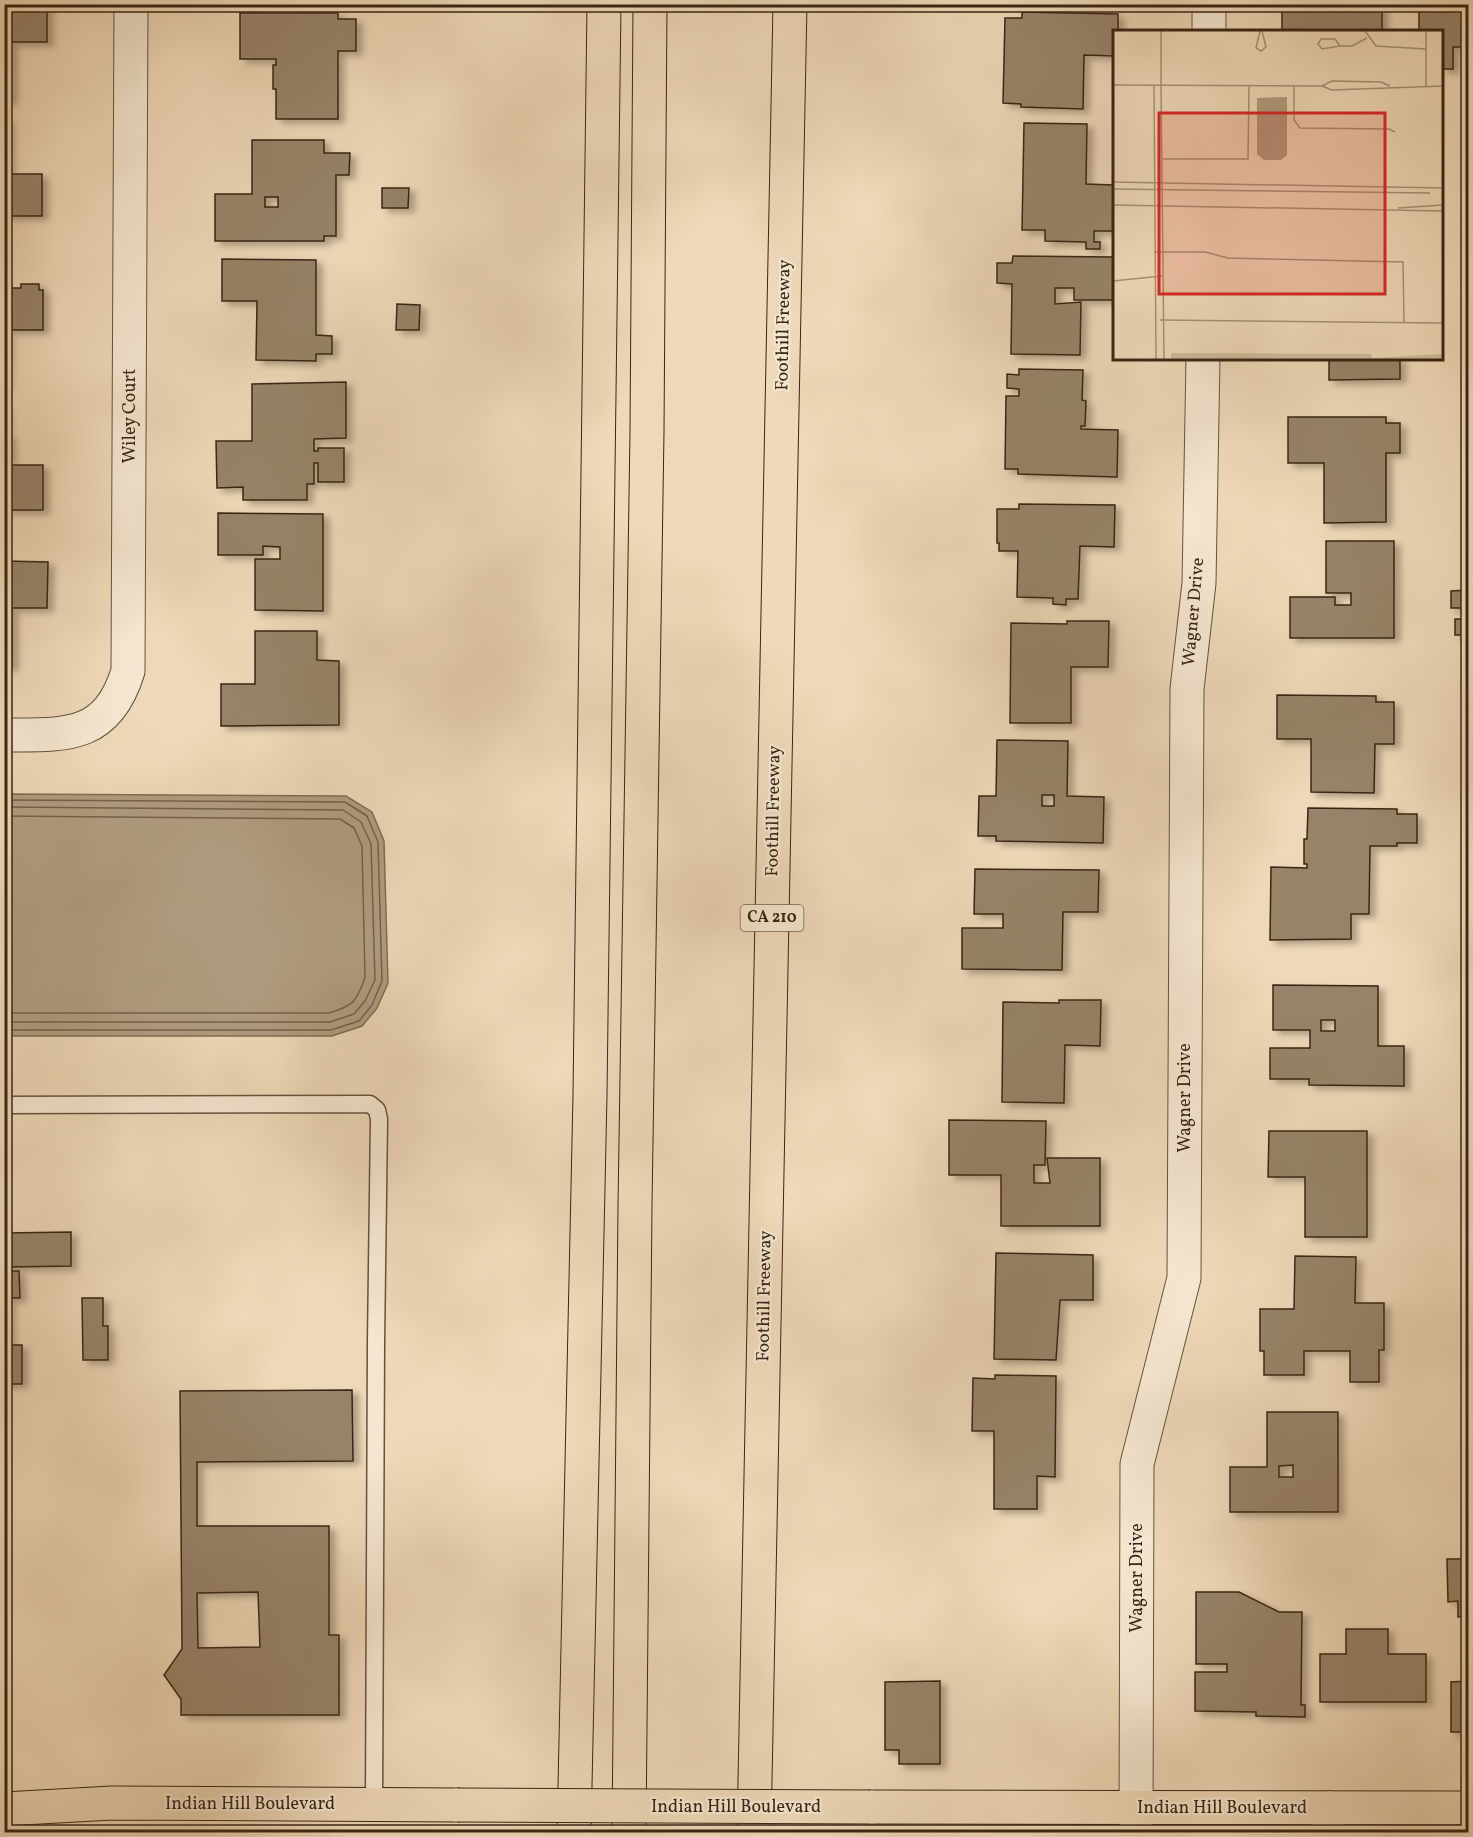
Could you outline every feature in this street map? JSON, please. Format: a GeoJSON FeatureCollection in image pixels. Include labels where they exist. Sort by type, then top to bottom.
{"type":"FeatureCollection","features":[{"type":"Feature","properties":{"kind":"main road"},"geometry":{"type":"LineString","coordinates":[[574,1833],[590,1095],[604,4]]}},
{"type":"Feature","properties":{"kind":"main road"},"geometry":{"type":"LineString","coordinates":[[629,1833],[650,4]]}},
{"type":"Feature","properties":{"kind":"main road","name":"Foothill Freeway"},"geometry":{"type":"LineString","coordinates":[[754,1833],[790,4]]}},
{"type":"Feature","properties":{"kind":"main road","name":"Indian Hill Boulevard"},"geometry":{"type":"LineString","coordinates":[[4,1809],[112,1803],[871,1808],[1136,1820],[1329,1820],[1468,1808]]}},
{"type":"Feature","properties":{"kind":"street","name":"Wiley Court"},"geometry":{"type":"LineString","coordinates":[[4,735],[56,735],[87,727],[101,718],[112,706],[123,689],[129,671],[131,4]]}},
{"type":"Feature","properties":{"kind":"street"},"geometry":{"type":"LineString","coordinates":[[1209,4],[1209,30]]}},
{"type":"Feature","properties":{"kind":"street","name":"Wagner Drive"},"geometry":{"type":"LineString","coordinates":[[1136,1820],[1137,1464],[1184,1278],[1187,689],[1199,584],[1203,360]]}},
{"type":"Feature","properties":{"kind":"lane"},"geometry":{"type":"LineString","coordinates":[[4,1105],[370,1104],[377,1110],[379,1119],[374,1805]]}},
{"type":"Feature","properties":{"kind":"water"},"geometry":{"type":"Polygon","coordinates":[[[5,794],[346,796],[372,812],[384,841],[388,983],[377,1008],[362,1026],[332,1036],[5,1036],[5,794]]]}},
{"type":"Feature","properties":{"kind":"building"},"geometry":{"type":"Polygon","coordinates":[[[4,4],[47,4],[47,42],[11,42],[11,101],[4,101],[4,4]]]}},
{"type":"Feature","properties":{"kind":"building"},"geometry":{"type":"Polygon","coordinates":[[[1282,4],[1382,4],[1382,30],[1282,30],[1282,4]]]}},
{"type":"Feature","properties":{"kind":"building"},"geometry":{"type":"Polygon","coordinates":[[[1419,4],[1468,4],[1468,47],[1453,47],[1453,69],[1443,69],[1443,30],[1419,30],[1419,4]]]}},
{"type":"Feature","properties":{"kind":"building"},"geometry":{"type":"Polygon","coordinates":[[[1022,12],[1118,14],[1118,30],[1113,30],[1113,56],[1084,55],[1083,109],[1021,107],[1021,104],[1003,103],[1005,18],[1022,18],[1022,12]]]}},
{"type":"Feature","properties":{"kind":"building"},"geometry":{"type":"Polygon","coordinates":[[[240,13],[338,13],[338,19],[356,19],[356,51],[338,51],[338,119],[276,119],[273,65],[276,65],[276,59],[240,59],[240,13]]]}},
{"type":"Feature","properties":{"kind":"building"},"geometry":{"type":"Polygon","coordinates":[[[4,120],[8,120],[8,174],[42,174],[42,216],[4,216],[4,120]]]}},
{"type":"Feature","properties":{"kind":"building"},"geometry":{"type":"Polygon","coordinates":[[[1024,123],[1087,124],[1086,184],[1113,185],[1113,231],[1094,231],[1094,242],[1100,242],[1100,249],[1086,249],[1086,242],[1045,241],[1045,230],[1022,230],[1024,123]]]}},
{"type":"Feature","properties":{"kind":"building"},"geometry":{"type":"Polygon","coordinates":[[[252,140],[324,140],[324,153],[350,153],[349,175],[336,175],[336,236],[324,236],[324,241],[215,241],[215,194],[252,194],[252,140]],[[265,197],[265,207],[278,207],[278,197],[265,197]]]}},
{"type":"Feature","properties":{"kind":"building"},"geometry":{"type":"Polygon","coordinates":[[[382,188],[409,188],[408,208],[382,208],[382,188]]]}},
{"type":"Feature","properties":{"kind":"building"},"geometry":{"type":"Polygon","coordinates":[[[1013,256],[1113,257],[1113,300],[1074,300],[1074,288],[1055,288],[1055,304],[1081,302],[1080,355],[1011,354],[1012,284],[997,283],[997,263],[1012,263],[1013,256]]]}},
{"type":"Feature","properties":{"kind":"building"},"geometry":{"type":"Polygon","coordinates":[[[222,259],[316,260],[316,335],[332,336],[332,354],[316,354],[316,361],[256,360],[257,301],[222,301],[222,259]]]}},
{"type":"Feature","properties":{"kind":"building"},"geometry":{"type":"Polygon","coordinates":[[[21,284],[39,284],[39,290],[43,290],[43,330],[4,330],[4,288],[21,288],[21,284]]]}},
{"type":"Feature","properties":{"kind":"building"},"geometry":{"type":"Polygon","coordinates":[[[397,304],[420,305],[419,330],[396,330],[397,304]]]}},
{"type":"Feature","properties":{"kind":"building"},"geometry":{"type":"Polygon","coordinates":[[[4,333],[7,333],[6,386],[4,386],[4,333]]]}},
{"type":"Feature","properties":{"kind":"building"},"geometry":{"type":"Polygon","coordinates":[[[1329,360],[1400,360],[1400,379],[1329,380],[1329,360]]]}},
{"type":"Feature","properties":{"kind":"building"},"geometry":{"type":"Polygon","coordinates":[[[1019,369],[1083,370],[1082,400],[1086,401],[1085,426],[1081,426],[1081,429],[1118,430],[1117,477],[1018,474],[1018,469],[1005,469],[1006,396],[1019,396],[1019,389],[1007,388],[1007,374],[1019,375],[1019,369]]]}},
{"type":"Feature","properties":{"kind":"building"},"geometry":{"type":"Polygon","coordinates":[[[346,382],[346,438],[314,439],[314,451],[318,451],[318,448],[344,448],[344,482],[318,482],[318,463],[314,463],[314,484],[307,484],[307,500],[243,500],[243,487],[217,488],[216,441],[252,441],[252,384],[346,382]]]}},
{"type":"Feature","properties":{"kind":"building"},"geometry":{"type":"Polygon","coordinates":[[[4,405],[6,405],[6,435],[10,435],[10,459],[6,459],[6,465],[43,465],[43,510],[4,510],[4,405]]]}},
{"type":"Feature","properties":{"kind":"building"},"geometry":{"type":"Polygon","coordinates":[[[1288,417],[1386,417],[1386,423],[1400,423],[1400,453],[1386,453],[1386,522],[1324,523],[1324,463],[1288,463],[1288,417]]]}},
{"type":"Feature","properties":{"kind":"building"},"geometry":{"type":"Polygon","coordinates":[[[1019,504],[1115,505],[1114,547],[1080,546],[1078,599],[1066,599],[1066,605],[1053,604],[1053,598],[1017,597],[1018,551],[999,551],[997,509],[1019,509],[1019,504]]]}},
{"type":"Feature","properties":{"kind":"building"},"geometry":{"type":"Polygon","coordinates":[[[218,513],[323,514],[323,611],[255,610],[255,559],[280,559],[280,547],[263,546],[263,555],[218,555],[218,513]]]}},
{"type":"Feature","properties":{"kind":"building"},"geometry":{"type":"Polygon","coordinates":[[[1326,541],[1394,541],[1394,638],[1290,638],[1290,597],[1335,597],[1335,605],[1351,605],[1351,593],[1326,593],[1326,541]]]}},
{"type":"Feature","properties":{"kind":"building"},"geometry":{"type":"Polygon","coordinates":[[[4,561],[48,562],[47,608],[12,608],[12,667],[4,667],[4,561]]]}},
{"type":"Feature","properties":{"kind":"building"},"geometry":{"type":"Polygon","coordinates":[[[1468,590],[1468,608],[1451,608],[1451,591],[1468,590]]]}},
{"type":"Feature","properties":{"kind":"building"},"geometry":{"type":"Polygon","coordinates":[[[1455,619],[1468,619],[1468,635],[1455,635],[1455,619]]]}},
{"type":"Feature","properties":{"kind":"building"},"geometry":{"type":"Polygon","coordinates":[[[1067,621],[1109,621],[1108,667],[1071,667],[1071,723],[1010,723],[1011,623],[1067,624],[1067,621]]]}},
{"type":"Feature","properties":{"kind":"building"},"geometry":{"type":"Polygon","coordinates":[[[255,631],[317,631],[317,660],[339,661],[339,725],[221,726],[221,684],[255,684],[255,631]]]}},
{"type":"Feature","properties":{"kind":"building"},"geometry":{"type":"Polygon","coordinates":[[[1277,695],[1376,696],[1376,702],[1394,702],[1394,744],[1375,744],[1374,793],[1311,792],[1311,739],[1277,739],[1277,695]]]}},
{"type":"Feature","properties":{"kind":"building"},"geometry":{"type":"Polygon","coordinates":[[[997,740],[1068,741],[1067,796],[1104,797],[1103,843],[996,841],[996,836],[978,836],[979,796],[996,796],[997,740]],[[1042,795],[1042,806],[1054,806],[1054,795],[1042,795]]]}},
{"type":"Feature","properties":{"kind":"building"},"geometry":{"type":"Polygon","coordinates":[[[1308,808],[1397,809],[1397,814],[1417,814],[1417,843],[1370,846],[1369,914],[1351,914],[1351,939],[1270,940],[1271,867],[1307,868],[1307,864],[1304,864],[1304,839],[1307,839],[1308,808]]]}},
{"type":"Feature","properties":{"kind":"building"},"geometry":{"type":"Polygon","coordinates":[[[975,869],[1099,870],[1098,912],[1063,912],[1062,970],[962,969],[962,928],[1003,928],[1003,914],[974,914],[975,869]]]}},
{"type":"Feature","properties":{"kind":"building"},"geometry":{"type":"Polygon","coordinates":[[[1273,985],[1378,986],[1378,1046],[1404,1046],[1404,1086],[1309,1085],[1309,1079],[1270,1079],[1270,1048],[1310,1048],[1310,1030],[1273,1030],[1273,985]],[[1321,1020],[1321,1031],[1335,1031],[1335,1020],[1321,1020]]]}},
{"type":"Feature","properties":{"kind":"building"},"geometry":{"type":"Polygon","coordinates":[[[1059,1000],[1101,1000],[1100,1046],[1065,1045],[1064,1103],[1002,1102],[1003,1002],[1059,1003],[1059,1000]]]}},
{"type":"Feature","properties":{"kind":"building"},"geometry":{"type":"Polygon","coordinates":[[[949,1120],[1046,1121],[1045,1165],[1034,1165],[1034,1183],[1050,1183],[1047,1158],[1100,1158],[1100,1226],[1001,1226],[1001,1175],[949,1175],[949,1120]]]}},
{"type":"Feature","properties":{"kind":"building"},"geometry":{"type":"Polygon","coordinates":[[[1269,1131],[1367,1131],[1367,1237],[1305,1237],[1305,1177],[1268,1177],[1269,1131]]]}},
{"type":"Feature","properties":{"kind":"building"},"geometry":{"type":"Polygon","coordinates":[[[71,1232],[71,1266],[9,1267],[10,1271],[19,1271],[20,1298],[9,1298],[9,1345],[22,1345],[22,1384],[4,1384],[4,1233],[71,1232]]]}},
{"type":"Feature","properties":{"kind":"building"},"geometry":{"type":"Polygon","coordinates":[[[996,1253],[1093,1255],[1093,1300],[1060,1300],[1056,1360],[994,1359],[996,1253]]]}},
{"type":"Feature","properties":{"kind":"building"},"geometry":{"type":"Polygon","coordinates":[[[1295,1256],[1356,1257],[1355,1303],[1384,1303],[1384,1350],[1379,1350],[1379,1382],[1350,1382],[1350,1351],[1304,1351],[1304,1375],[1264,1375],[1264,1351],[1260,1351],[1260,1309],[1294,1309],[1295,1256]]]}},
{"type":"Feature","properties":{"kind":"building"},"geometry":{"type":"Polygon","coordinates":[[[82,1298],[103,1298],[103,1326],[108,1326],[108,1360],[83,1360],[82,1298]]]}},
{"type":"Feature","properties":{"kind":"building"},"geometry":{"type":"Polygon","coordinates":[[[995,1375],[1056,1376],[1055,1477],[1037,1476],[1037,1509],[994,1509],[994,1431],[972,1431],[973,1378],[995,1379],[995,1375]]]}},
{"type":"Feature","properties":{"kind":"building"},"geometry":{"type":"Polygon","coordinates":[[[352,1390],[353,1461],[197,1462],[197,1526],[329,1526],[329,1635],[339,1635],[339,1715],[181,1715],[181,1699],[164,1675],[182,1649],[180,1391],[352,1390]],[[258,1592],[197,1593],[198,1648],[260,1647],[258,1592]]]}},
{"type":"Feature","properties":{"kind":"building"},"geometry":{"type":"Polygon","coordinates":[[[1267,1412],[1338,1412],[1338,1512],[1230,1512],[1230,1467],[1267,1467],[1267,1412]],[[1293,1465],[1279,1466],[1279,1477],[1293,1477],[1293,1465]]]}},
{"type":"Feature","properties":{"kind":"building"},"geometry":{"type":"Polygon","coordinates":[[[1447,1559],[1468,1559],[1468,1616],[1458,1617],[1458,1601],[1448,1602],[1447,1559]]]}},
{"type":"Feature","properties":{"kind":"building"},"geometry":{"type":"Polygon","coordinates":[[[1196,1592],[1239,1592],[1279,1612],[1302,1612],[1301,1705],[1305,1705],[1305,1717],[1256,1716],[1256,1712],[1195,1711],[1195,1672],[1227,1672],[1227,1664],[1196,1664],[1196,1592]]]}},
{"type":"Feature","properties":{"kind":"building"},"geometry":{"type":"Polygon","coordinates":[[[1346,1629],[1388,1629],[1388,1654],[1426,1654],[1426,1702],[1320,1702],[1320,1654],[1346,1654],[1346,1629]]]}},
{"type":"Feature","properties":{"kind":"building"},"geometry":{"type":"Polygon","coordinates":[[[940,1681],[940,1764],[899,1764],[899,1750],[885,1750],[885,1682],[940,1681]]]}},
{"type":"Feature","properties":{"kind":"building"},"geometry":{"type":"Polygon","coordinates":[[[1468,1681],[1468,1732],[1451,1732],[1451,1682],[1468,1681]]]}}]}
